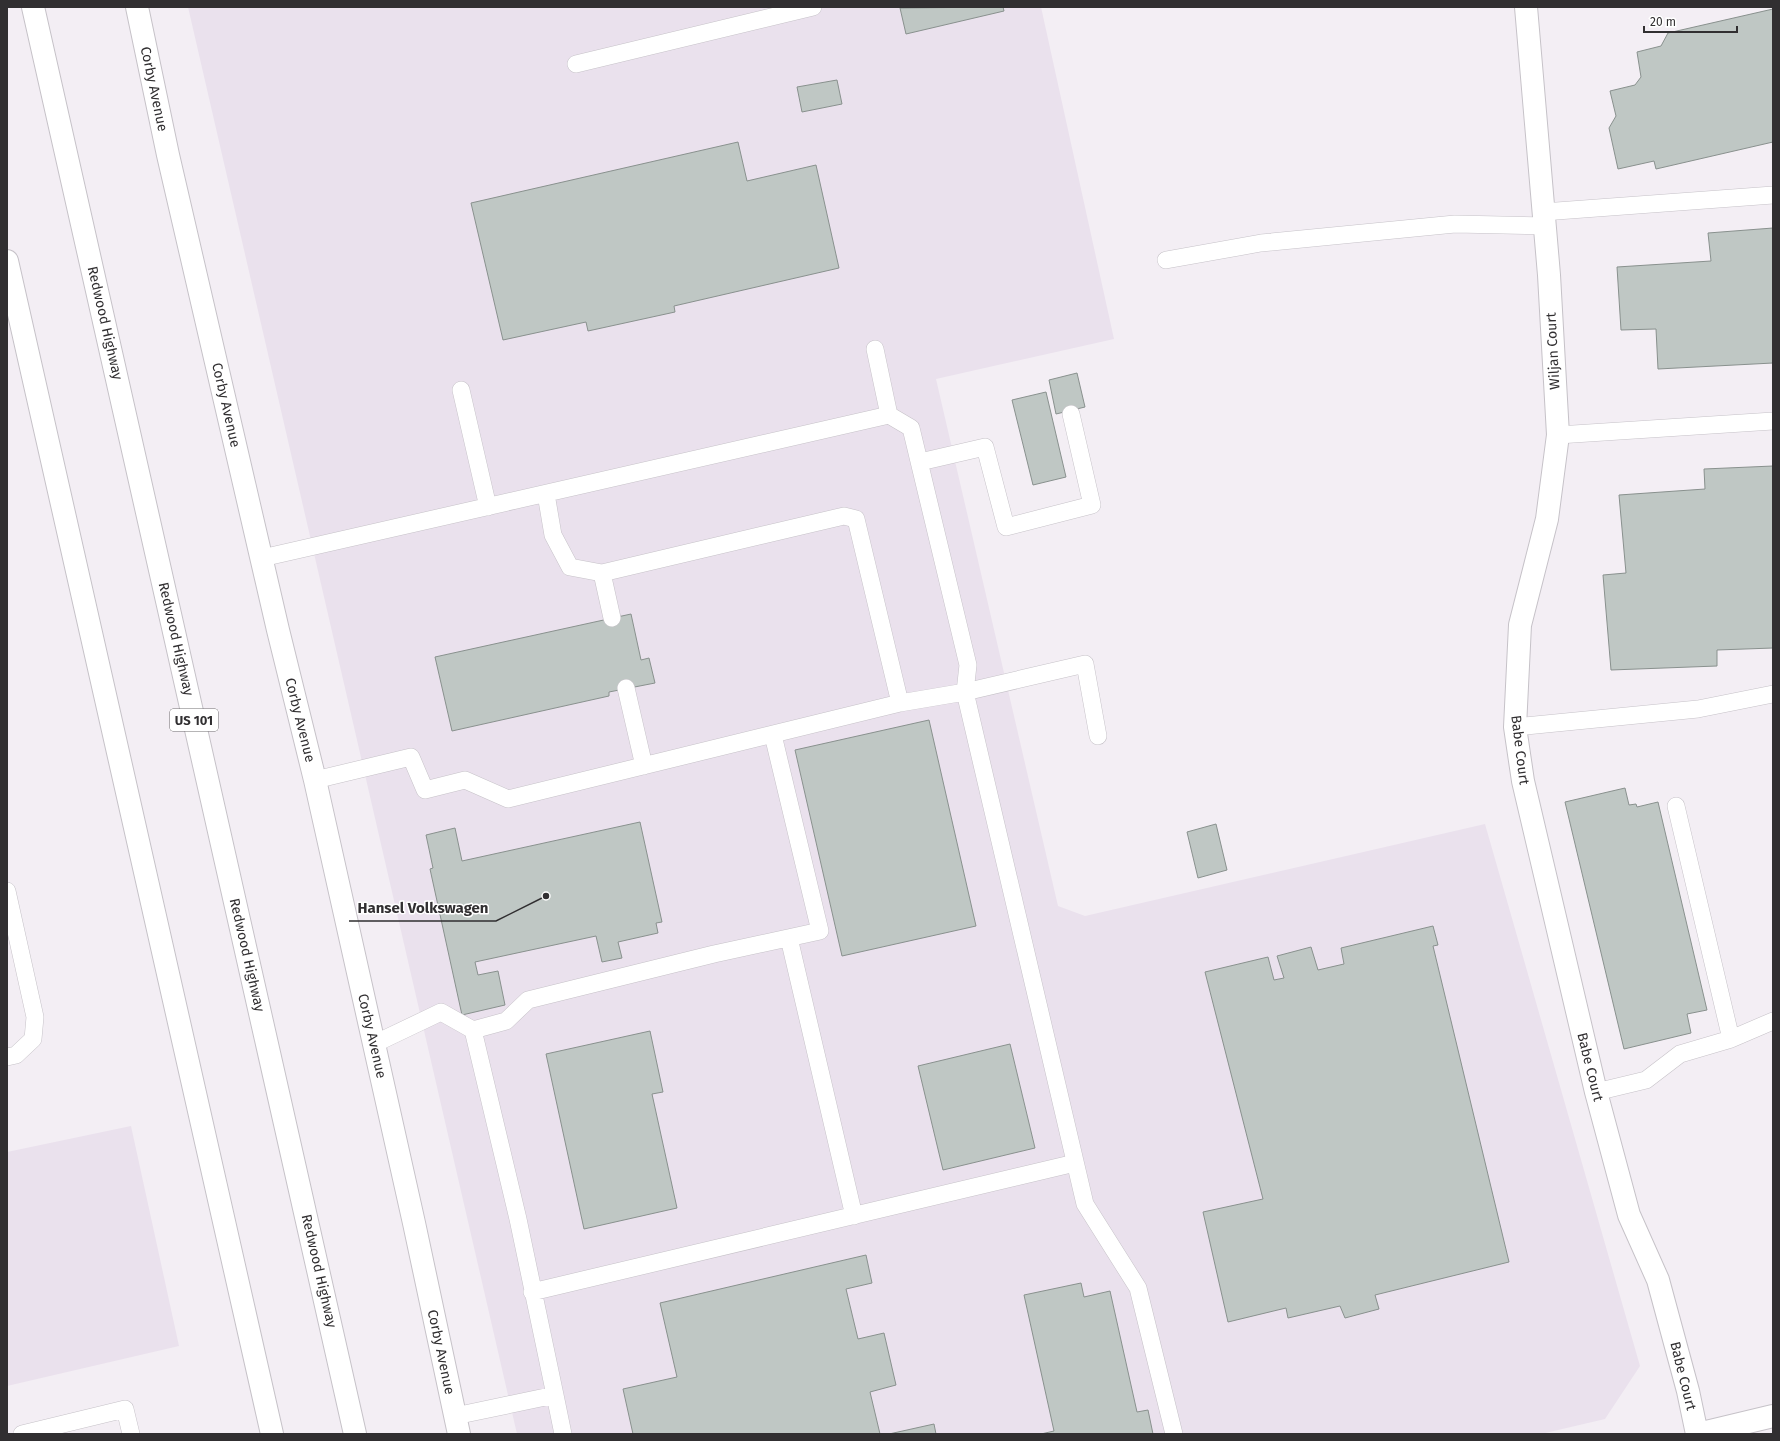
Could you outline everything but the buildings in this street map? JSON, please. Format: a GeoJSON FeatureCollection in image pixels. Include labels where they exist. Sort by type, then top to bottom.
{"type":"FeatureCollection","features":[{"type":"Feature","properties":{"kind":"main road","name":"Redwood Highway"},"geometry":{"type":"LineString","coordinates":[[33,7],[356,1434]]}},
{"type":"Feature","properties":{"kind":"main road","name":"Corby Avenue"},"geometry":{"type":"LineString","coordinates":[[137,7],[168,155],[278,630],[315,780],[414,1223],[457,1425]]}},
{"type":"Feature","properties":{"kind":"main road","name":"Wiljan Court"},"geometry":{"type":"LineString","coordinates":[[1516,691],[1520,625],[1547,519],[1558,435],[1544,219],[1526,7]]}},
{"type":"Feature","properties":{"kind":"main road"},"geometry":{"type":"LineString","coordinates":[[7,261],[272,1434]]}},
{"type":"Feature","properties":{"kind":"main road","name":"Babe Court"},"geometry":{"type":"LineString","coordinates":[[1516,691],[1515,727],[1523,781],[1596,1092],[1628,1215],[1658,1280],[1688,1391],[1697,1434]]}},
{"type":"Feature","properties":{"kind":"main road"},"geometry":{"type":"LineString","coordinates":[[1697,1434],[1773,1416]]}},
{"type":"Feature","properties":{"kind":"lane"},"geometry":{"type":"LineString","coordinates":[[576,64],[813,7]]}},
{"type":"Feature","properties":{"kind":"lane"},"geometry":{"type":"LineString","coordinates":[[1166,260],[1261,243],[1456,224],[1544,219],[1773,195]]}},
{"type":"Feature","properties":{"kind":"lane"},"geometry":{"type":"LineString","coordinates":[[875,349],[889,415]]}},
{"type":"Feature","properties":{"kind":"lane"},"geometry":{"type":"LineString","coordinates":[[461,390],[488,507]]}},
{"type":"Feature","properties":{"kind":"lane"},"geometry":{"type":"LineString","coordinates":[[920,462],[985,447],[1006,527],[1092,505],[1071,414]]}},
{"type":"Feature","properties":{"kind":"lane"},"geometry":{"type":"LineString","coordinates":[[262,558],[889,415],[911,428],[968,665],[965,692],[1085,1204],[1138,1288],[1174,1434]]}},
{"type":"Feature","properties":{"kind":"lane"},"geometry":{"type":"LineString","coordinates":[[1558,435],[1773,421]]}},
{"type":"Feature","properties":{"kind":"lane"},"geometry":{"type":"LineString","coordinates":[[546,494],[553,535],[570,567],[602,573],[844,516],[856,519],[900,704]]}},
{"type":"Feature","properties":{"kind":"lane"},"geometry":{"type":"LineString","coordinates":[[602,573],[612,618]]}},
{"type":"Feature","properties":{"kind":"lane"},"geometry":{"type":"LineString","coordinates":[[315,780],[411,757],[425,790],[465,780],[508,799],[900,704],[965,692],[1085,664],[1098,736]]}},
{"type":"Feature","properties":{"kind":"lane"},"geometry":{"type":"LineString","coordinates":[[626,688],[644,766]]}},
{"type":"Feature","properties":{"kind":"lane"},"geometry":{"type":"LineString","coordinates":[[1515,727],[1698,709],[1773,694]]}},
{"type":"Feature","properties":{"kind":"lane"},"geometry":{"type":"LineString","coordinates":[[374,1044],[441,1012],[473,1030],[506,1021],[528,1000],[714,954],[820,931],[774,735]]}},
{"type":"Feature","properties":{"kind":"lane"},"geometry":{"type":"LineString","coordinates":[[1676,806],[1731,1039]]}},
{"type":"Feature","properties":{"kind":"lane"},"geometry":{"type":"LineString","coordinates":[[7,891],[35,1017],[33,1039],[16,1055],[7,1057]]}},
{"type":"Feature","properties":{"kind":"lane"},"geometry":{"type":"LineString","coordinates":[[788,938],[854,1216]]}},
{"type":"Feature","properties":{"kind":"lane"},"geometry":{"type":"LineString","coordinates":[[1596,1092],[1646,1080],[1680,1054],[1731,1039],[1773,1021]]}},
{"type":"Feature","properties":{"kind":"lane"},"geometry":{"type":"LineString","coordinates":[[473,1030],[518,1219],[532,1292],[564,1434]]}},
{"type":"Feature","properties":{"kind":"lane"},"geometry":{"type":"LineString","coordinates":[[532,1292],[1075,1163]]}},
{"type":"Feature","properties":{"kind":"lane"},"geometry":{"type":"LineString","coordinates":[[457,1425],[555,1395]]}},
{"type":"Feature","properties":{"kind":"lane"},"geometry":{"type":"LineString","coordinates":[[29,1433],[126,1409],[131,1434]]}},
{"type":"Feature","properties":{"kind":"shaded area"},"geometry":{"type":"Polygon","coordinates":[[[188,7],[1041,7],[1114,339],[936,379],[1058,906],[1085,916],[1485,824],[1640,1366],[1605,1419],[1541,1434],[517,1434],[188,7]]]}},
{"type":"Feature","properties":{"kind":"shaded area"},"geometry":{"type":"Polygon","coordinates":[[[131,1126],[179,1346],[7,1386],[7,1152],[131,1126]]]}},
{"type":"Feature","properties":{"kind":"place","name":"Hansel Volkswagen"},"geometry":{"type":"Point","coordinates":[546,896]}}]}
